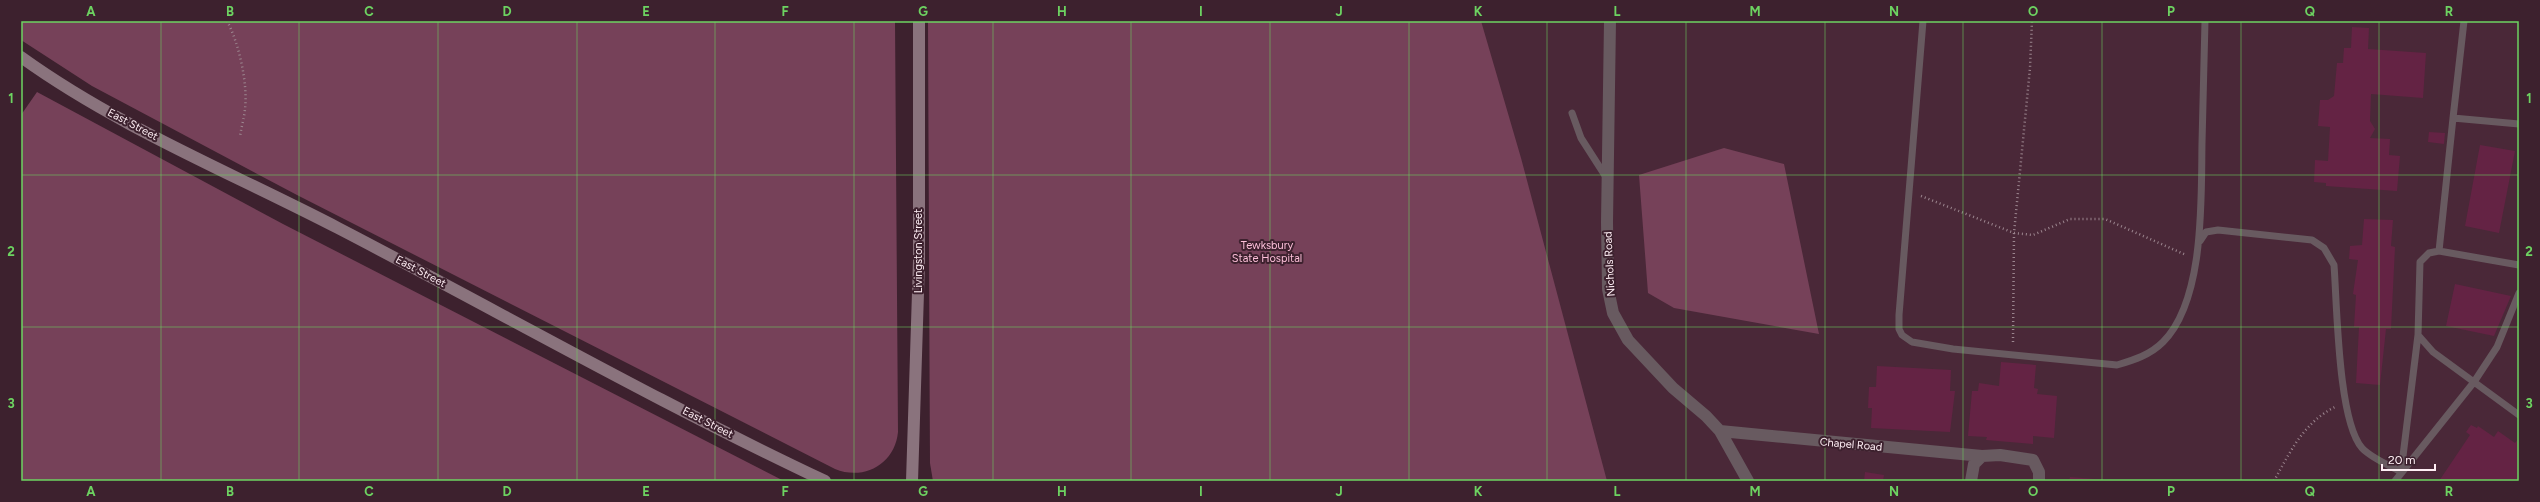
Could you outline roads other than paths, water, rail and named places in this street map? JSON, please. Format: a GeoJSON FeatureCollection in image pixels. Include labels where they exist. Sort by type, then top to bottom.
{"type":"FeatureCollection","features":[{"type":"Feature","properties":{"kind":"main road","name":"Livingston Street"},"geometry":{"type":"LineString","coordinates":[[912,481],[919,269],[919,21]]}},
{"type":"Feature","properties":{"kind":"main road","name":"East Street"},"geometry":{"type":"LineString","coordinates":[[21,57],[50,78],[150,133],[329,223],[684,410],[825,481]]}},
{"type":"Feature","properties":{"kind":"street","name":"Nichols Road"},"geometry":{"type":"LineString","coordinates":[[1610,21],[1606,177],[1608,289],[1613,313],[1628,340],[1673,388],[1706,416],[1720,432],[1748,481]]}},
{"type":"Feature","properties":{"kind":"street","name":"Chapel Road"},"geometry":{"type":"LineString","coordinates":[[1720,432],[1982,456],[2000,455],[2033,460],[2039,472],[2039,481]]}},
{"type":"Feature","properties":{"kind":"street"},"geometry":{"type":"LineString","coordinates":[[1971,481],[1974,464],[1982,456]]}},
{"type":"Feature","properties":{"kind":"lane"},"geometry":{"type":"LineString","coordinates":[[1923,21],[1899,315],[1899,329],[1902,335],[1912,342],[2012,355],[2117,365],[2142,358],[2163,342],[2175,325],[2188,295],[2199,241],[2205,21]]}},
{"type":"Feature","properties":{"kind":"lane"},"geometry":{"type":"LineString","coordinates":[[2439,251],[2464,21]]}},
{"type":"Feature","properties":{"kind":"lane"},"geometry":{"type":"LineString","coordinates":[[1572,113],[1581,138],[1606,177]]}},
{"type":"Feature","properties":{"kind":"lane"},"geometry":{"type":"LineString","coordinates":[[2453,118],[2519,124]]}},
{"type":"Feature","properties":{"kind":"lane"},"geometry":{"type":"LineString","coordinates":[[2199,241],[2206,232],[2218,230],[2312,240],[2324,248],[2334,265],[2344,403],[2350,428],[2362,448],[2401,472]]}},
{"type":"Feature","properties":{"kind":"lane"},"geometry":{"type":"LineString","coordinates":[[2401,472],[2418,335],[2420,262],[2429,253],[2439,251],[2519,265]]}},
{"type":"Feature","properties":{"kind":"lane"},"geometry":{"type":"LineString","coordinates":[[2395,481],[2474,382],[2497,347],[2519,293]]}},
{"type":"Feature","properties":{"kind":"lane"},"geometry":{"type":"LineString","coordinates":[[2418,335],[2433,352],[2519,415]]}},
{"type":"Feature","properties":{"kind":"park label","name":"Tewksbury State Hospital"},"geometry":{"type":"Point","coordinates":[1267,251]}}]}
